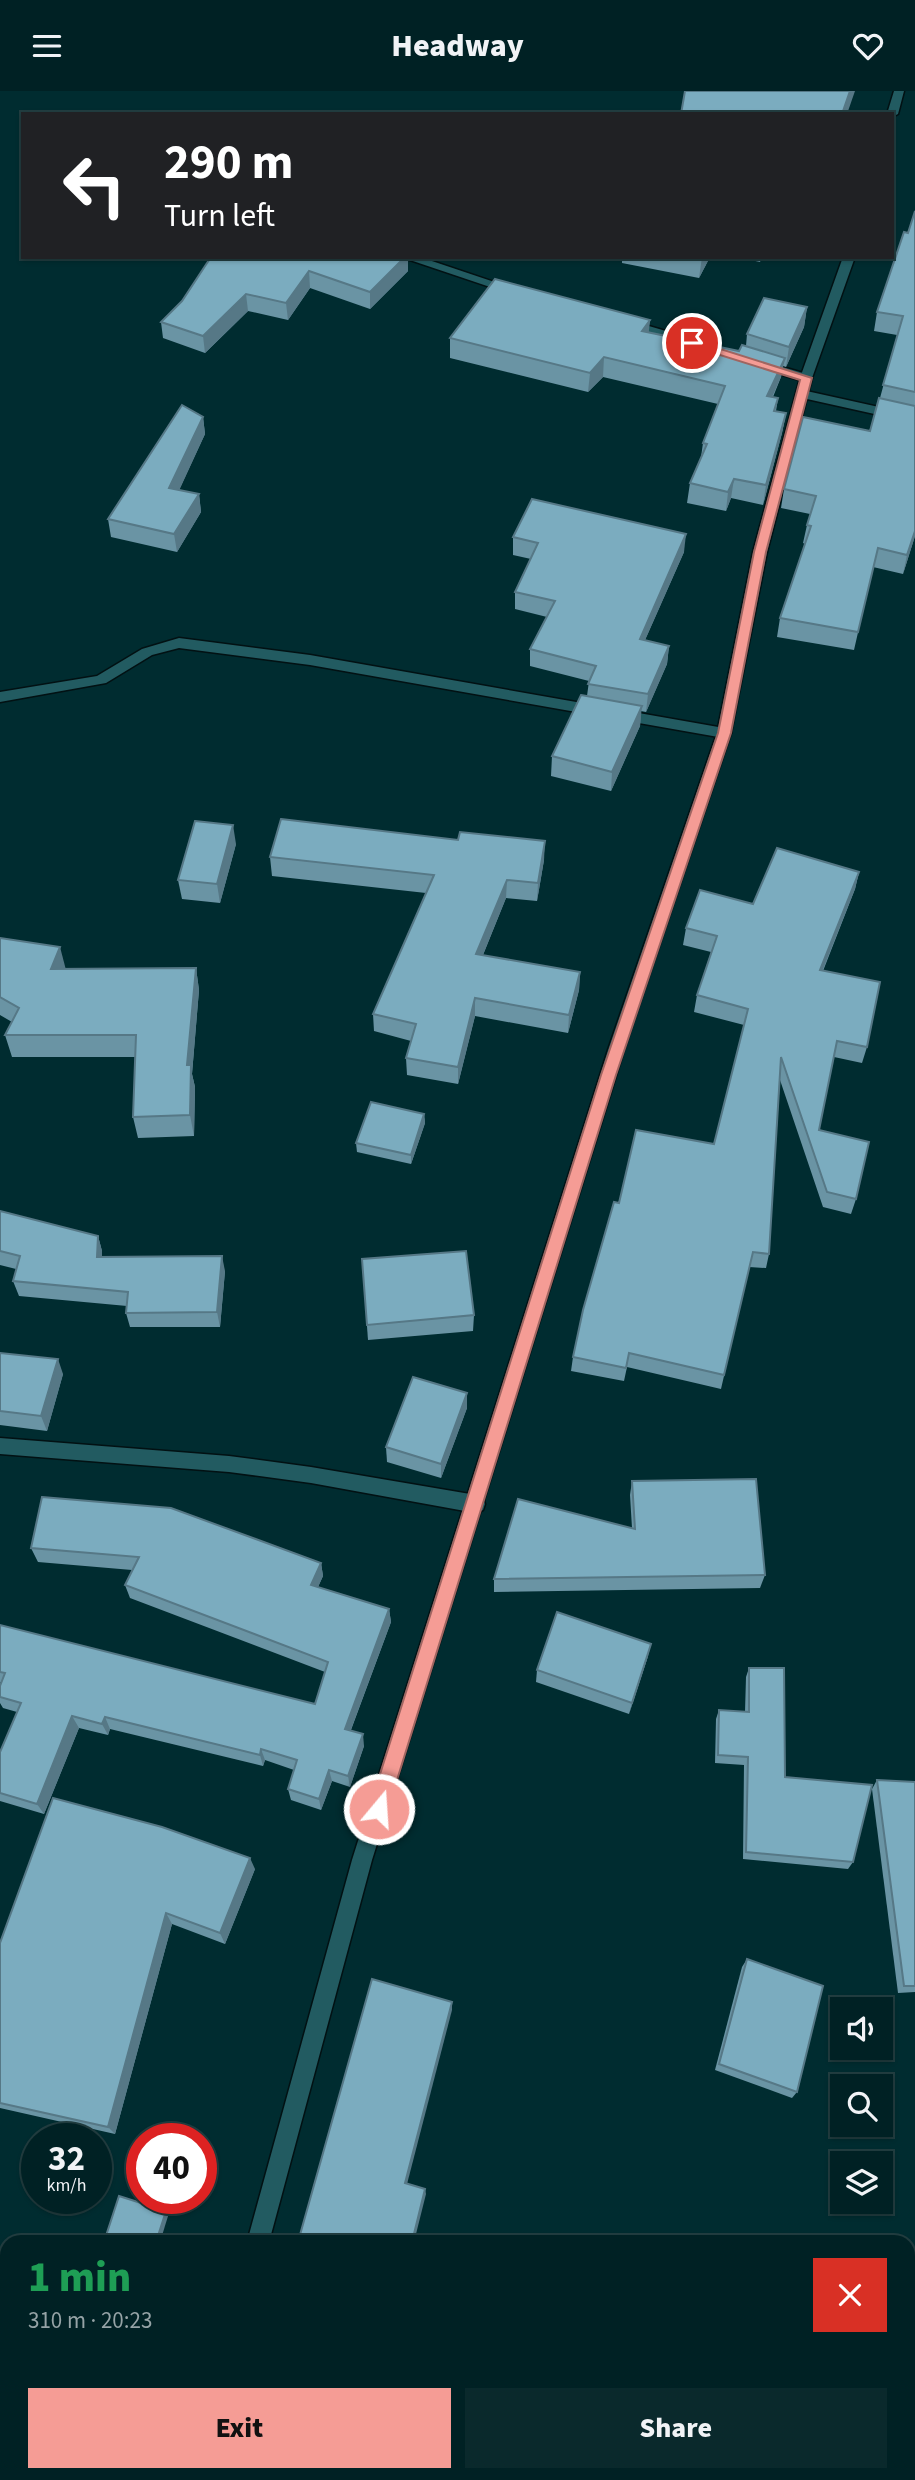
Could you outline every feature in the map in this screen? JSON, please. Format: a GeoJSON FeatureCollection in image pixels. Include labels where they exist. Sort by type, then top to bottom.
{"type":"FeatureCollection","features":[{"type":"Feature","properties":{"kind":"street"},"geometry":{"type":"LineString","coordinates":[[893,112],[899,91]]}},
{"type":"Feature","properties":{"kind":"street"},"geometry":{"type":"LineString","coordinates":[[413,259],[525,294]]}},
{"type":"Feature","properties":{"kind":"street"},"geometry":{"type":"LineString","coordinates":[[260,2235],[362,1860],[617,1050],[724,733],[760,552],[804,386],[848,259]]}},
{"type":"Feature","properties":{"kind":"street"},"geometry":{"type":"LineString","coordinates":[[613,319],[705,347]]}},
{"type":"Feature","properties":{"kind":"street"},"geometry":{"type":"LineString","coordinates":[[743,359],[804,386],[915,419]]}},
{"type":"Feature","properties":{"kind":"street"},"geometry":{"type":"LineString","coordinates":[[0,697],[101,680],[147,652],[179,643],[310,660],[724,733]]}},
{"type":"Feature","properties":{"kind":"street"},"geometry":{"type":"LineString","coordinates":[[0,1446],[243,1466],[476,1504]]}},
{"type":"Feature","properties":{"kind":"building"},"geometry":{"type":"Polygon","coordinates":[[[685,91],[850,91],[843,112],[681,112],[685,91]]]}},
{"type":"Feature","properties":{"kind":"building"},"geometry":{"type":"Polygon","coordinates":[[[915,211],[915,392],[883,385],[903,316],[877,312],[904,232],[908,233],[915,211]]]}},
{"type":"Feature","properties":{"kind":"building"},"geometry":{"type":"Polygon","coordinates":[[[210,259],[403,259],[370,292],[309,271],[286,303],[246,294],[203,336],[161,322],[182,301],[210,259]]]}},
{"type":"Feature","properties":{"kind":"building"},"geometry":{"type":"Polygon","coordinates":[[[495,279],[650,320],[642,331],[739,351],[742,345],[785,358],[767,396],[778,398],[774,411],[786,413],[766,485],[734,479],[728,492],[690,483],[707,444],[703,443],[725,386],[604,357],[590,373],[450,338],[495,279]]]}},
{"type":"Feature","properties":{"kind":"building"},"geometry":{"type":"Polygon","coordinates":[[[764,298],[807,307],[789,347],[747,334],[764,298]]]}},
{"type":"Feature","properties":{"kind":"building"},"geometry":{"type":"Polygon","coordinates":[[[879,398],[915,406],[915,531],[907,555],[878,548],[858,632],[780,618],[811,526],[807,525],[816,496],[784,489],[803,417],[870,431],[879,398]]]}},
{"type":"Feature","properties":{"kind":"building"},"geometry":{"type":"Polygon","coordinates":[[[182,405],[203,417],[169,488],[199,494],[174,534],[108,519],[182,405]]]}},
{"type":"Feature","properties":{"kind":"building"},"geometry":{"type":"Polygon","coordinates":[[[532,499],[686,534],[640,639],[669,646],[648,694],[588,684],[596,666],[530,649],[555,601],[515,592],[538,543],[513,537],[532,499]]]}},
{"type":"Feature","properties":{"kind":"building"},"geometry":{"type":"Polygon","coordinates":[[[581,695],[642,706],[612,772],[552,756],[581,695]]]}},
{"type":"Feature","properties":{"kind":"building"},"geometry":{"type":"Polygon","coordinates":[[[281,819],[458,840],[460,832],[545,841],[538,883],[507,880],[476,954],[580,972],[569,1015],[475,998],[458,1067],[406,1058],[416,1024],[373,1014],[434,875],[270,857],[281,819]]]}},
{"type":"Feature","properties":{"kind":"building"},"geometry":{"type":"Polygon","coordinates":[[[195,821],[233,825],[217,884],[178,880],[195,821]]]}},
{"type":"Feature","properties":{"kind":"building"},"geometry":{"type":"Polygon","coordinates":[[[777,848],[859,872],[820,970],[880,982],[867,1047],[837,1041],[819,1130],[869,1142],[856,1199],[827,1192],[781,1057],[769,1254],[753,1252],[724,1375],[629,1353],[626,1368],[573,1357],[583,1310],[614,1202],[619,1203],[636,1130],[714,1144],[748,1009],[697,995],[717,936],[686,928],[700,890],[753,904],[777,848]]]}},
{"type":"Feature","properties":{"kind":"building"},"geometry":{"type":"Polygon","coordinates":[[[0,938],[60,947],[51,969],[196,968],[187,1065],[191,1065],[190,1115],[133,1117],[136,1035],[5,1035],[19,1008],[0,997],[0,938]]]}},
{"type":"Feature","properties":{"kind":"building"},"geometry":{"type":"Polygon","coordinates":[[[371,1102],[424,1114],[411,1155],[356,1143],[371,1102]]]}},
{"type":"Feature","properties":{"kind":"building"},"geometry":{"type":"Polygon","coordinates":[[[0,1211],[98,1236],[97,1257],[222,1256],[217,1312],[126,1313],[128,1292],[13,1281],[20,1256],[0,1251],[0,1211]]]}},
{"type":"Feature","properties":{"kind":"building"},"geometry":{"type":"Polygon","coordinates":[[[466,1251],[474,1315],[367,1325],[362,1259],[466,1251]]]}},
{"type":"Feature","properties":{"kind":"building"},"geometry":{"type":"Polygon","coordinates":[[[0,1353],[58,1359],[41,1416],[0,1411],[0,1353]]]}},
{"type":"Feature","properties":{"kind":"building"},"geometry":{"type":"Polygon","coordinates":[[[413,1377],[467,1393],[441,1464],[386,1447],[413,1377]]]}},
{"type":"Feature","properties":{"kind":"building"},"geometry":{"type":"Polygon","coordinates":[[[756,1479],[765,1575],[494,1579],[518,1499],[635,1529],[632,1481],[756,1479]]]}},
{"type":"Feature","properties":{"kind":"building"},"geometry":{"type":"Polygon","coordinates":[[[42,1497],[171,1508],[321,1563],[311,1585],[389,1609],[345,1729],[363,1734],[348,1776],[329,1770],[319,1799],[288,1789],[297,1760],[261,1749],[260,1755],[105,1717],[102,1724],[72,1716],[37,1804],[0,1793],[0,1752],[21,1703],[0,1697],[0,1686],[5,1673],[0,1672],[0,1625],[315,1704],[328,1662],[125,1585],[139,1557],[31,1548],[42,1497]]]}},
{"type":"Feature","properties":{"kind":"building"},"geometry":{"type":"Polygon","coordinates":[[[557,1612],[651,1644],[632,1703],[537,1670],[557,1612]]]}},
{"type":"Feature","properties":{"kind":"building"},"geometry":{"type":"Polygon","coordinates":[[[749,1668],[784,1668],[785,1777],[872,1785],[853,1862],[746,1852],[748,1757],[718,1755],[719,1710],[749,1712],[749,1668]]]}},
{"type":"Feature","properties":{"kind":"building"},"geometry":{"type":"Polygon","coordinates":[[[877,1780],[915,1782],[915,1986],[904,1986],[877,1780]]]}},
{"type":"Feature","properties":{"kind":"building"},"geometry":{"type":"Polygon","coordinates":[[[53,1798],[162,1827],[250,1858],[220,1933],[166,1913],[109,2123],[90,2123],[0,2103],[0,1943],[53,1798]]]}},
{"type":"Feature","properties":{"kind":"building"},"geometry":{"type":"Polygon","coordinates":[[[747,1959],[823,1986],[797,2092],[719,2064],[747,1959]]]}},
{"type":"Feature","properties":{"kind":"building"},"geometry":{"type":"Polygon","coordinates":[[[372,1979],[452,2002],[405,2183],[425,2189],[414,2235],[300,2235],[372,1979]]]}},
{"type":"Feature","properties":{"kind":"building"},"geometry":{"type":"Polygon","coordinates":[[[119,2196],[126,2198],[126,2214],[165,2214],[158,2235],[106,2235],[119,2196]]]}},
{"type":"Feature","properties":{"kind":"route"},"geometry":{"type":"LineString","coordinates":[[379,1809],[608,1075],[724,733],[760,552],[806,378],[692,343]]}}]}
